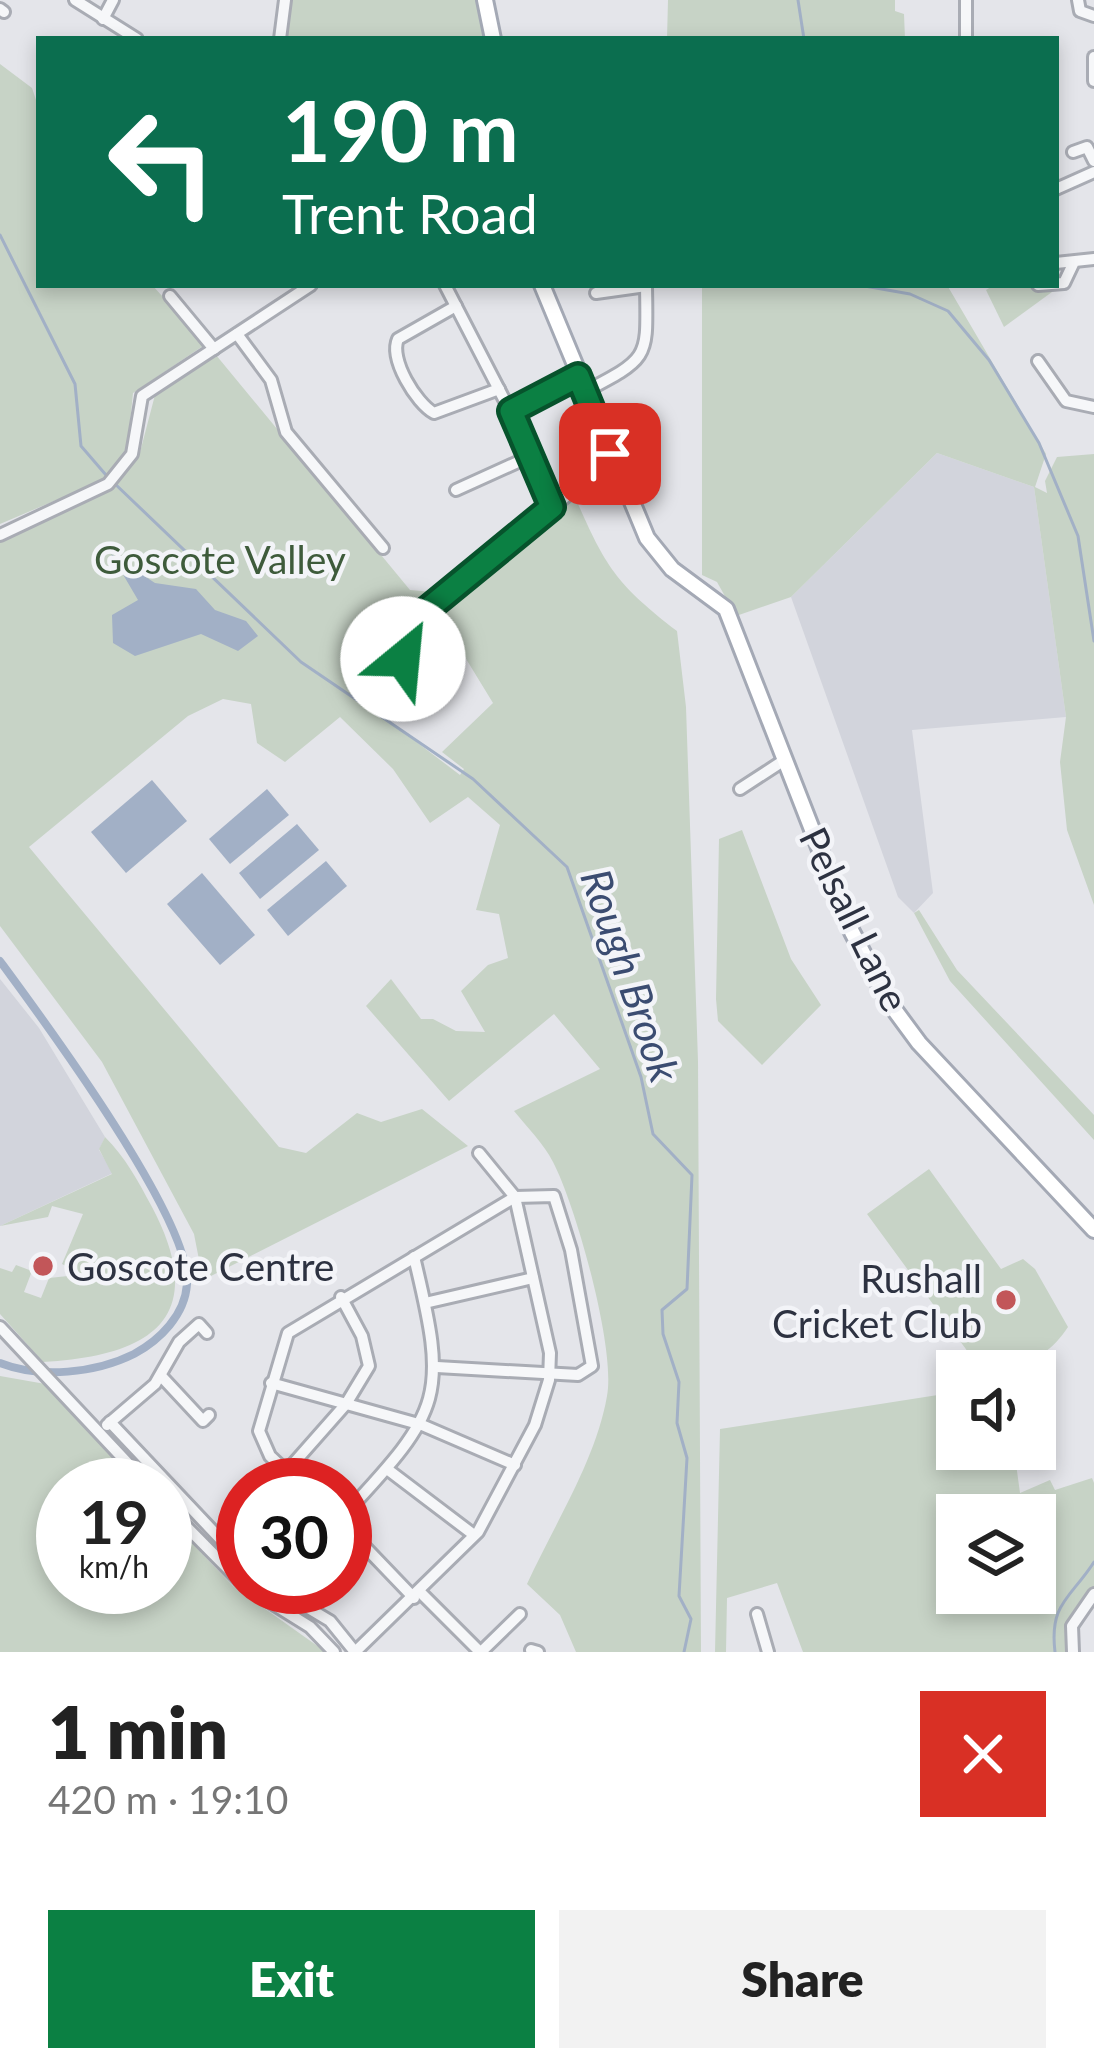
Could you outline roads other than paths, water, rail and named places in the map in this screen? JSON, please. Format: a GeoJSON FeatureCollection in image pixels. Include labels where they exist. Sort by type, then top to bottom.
{"type":"FeatureCollection","features":[{"type":"Feature","properties":{"kind":"main road"},"geometry":{"type":"LineString","coordinates":[[485,0],[492,36]]}},
{"type":"Feature","properties":{"kind":"main road","name":"Pelsall Lane"},"geometry":{"type":"LineString","coordinates":[[543,288],[647,538],[679,575],[712,596],[731,620],[852,932],[889,1001],[919,1043],[1094,1230]]}},
{"type":"Feature","properties":{"kind":"street"},"geometry":{"type":"LineString","coordinates":[[75,0],[132,36]]}},
{"type":"Feature","properties":{"kind":"street"},"geometry":{"type":"LineString","coordinates":[[103,19],[113,0]]}},
{"type":"Feature","properties":{"kind":"street"},"geometry":{"type":"LineString","coordinates":[[280,36],[285,0]]}},
{"type":"Feature","properties":{"kind":"street"},"geometry":{"type":"LineString","coordinates":[[965,0],[966,36]]}},
{"type":"Feature","properties":{"kind":"street"},"geometry":{"type":"LineString","coordinates":[[1078,0],[1080,11],[1094,16]]}},
{"type":"Feature","properties":{"kind":"street"},"geometry":{"type":"LineString","coordinates":[[1094,57],[1094,81]]}},
{"type":"Feature","properties":{"kind":"street"},"geometry":{"type":"LineString","coordinates":[[1073,152],[1088,147],[1094,161]]}},
{"type":"Feature","properties":{"kind":"street"},"geometry":{"type":"LineString","coordinates":[[1059,188],[1094,172]]}},
{"type":"Feature","properties":{"kind":"street"},"geometry":{"type":"LineString","coordinates":[[1063,264],[1094,259]]}},
{"type":"Feature","properties":{"kind":"street"},"geometry":{"type":"LineString","coordinates":[[0,535],[109,484],[132,454],[142,396],[306,288]]}},
{"type":"Feature","properties":{"kind":"street"},"geometry":{"type":"LineString","coordinates":[[447,288],[511,411],[552,507]]}},
{"type":"Feature","properties":{"kind":"street"},"geometry":{"type":"LineString","coordinates":[[595,293],[627,288]]}},
{"type":"Feature","properties":{"kind":"street"},"geometry":{"type":"LineString","coordinates":[[584,392],[640,361],[646,348],[646,288]]}},
{"type":"Feature","properties":{"kind":"street"},"geometry":{"type":"LineString","coordinates":[[170,296],[214,349]]}},
{"type":"Feature","properties":{"kind":"street"},"geometry":{"type":"LineString","coordinates":[[456,306],[398,339],[396,358],[424,408],[434,413],[499,389]]}},
{"type":"Feature","properties":{"kind":"street"},"geometry":{"type":"LineString","coordinates":[[237,334],[272,380],[286,432],[383,548]]}},
{"type":"Feature","properties":{"kind":"street"},"geometry":{"type":"LineString","coordinates":[[1038,361],[1066,401],[1094,407]]}},
{"type":"Feature","properties":{"kind":"street"},"geometry":{"type":"LineString","coordinates":[[511,411],[578,376]]}},
{"type":"Feature","properties":{"kind":"street"},"geometry":{"type":"LineString","coordinates":[[1056,416],[1066,401]]}},
{"type":"Feature","properties":{"kind":"street"},"geometry":{"type":"LineString","coordinates":[[456,490],[488,480],[529,457]]}},
{"type":"Feature","properties":{"kind":"street"},"geometry":{"type":"LineString","coordinates":[[387,679],[403,659],[418,617],[597,471],[594,466]]}},
{"type":"Feature","properties":{"kind":"street"},"geometry":{"type":"LineString","coordinates":[[740,789],[746,774],[783,761]]}},
{"type":"Feature","properties":{"kind":"street"},"geometry":{"type":"LineString","coordinates":[[318,1614],[355,1652],[474,1535],[535,1425],[550,1373],[533,1278],[515,1197],[478,1153]]}},
{"type":"Feature","properties":{"kind":"street"},"geometry":{"type":"LineString","coordinates":[[272,1458],[259,1431],[289,1333],[515,1197],[554,1196],[575,1271],[592,1366],[578,1375],[437,1367]]}},
{"type":"Feature","properties":{"kind":"street"},"geometry":{"type":"LineString","coordinates":[[372,1485],[422,1425],[437,1367],[414,1257]]}},
{"type":"Feature","properties":{"kind":"street"},"geometry":{"type":"LineString","coordinates":[[425,1303],[533,1278]]}},
{"type":"Feature","properties":{"kind":"street"},"geometry":{"type":"LineString","coordinates":[[298,1458],[346,1404],[369,1366],[362,1336],[341,1298]]}},
{"type":"Feature","properties":{"kind":"street"},"geometry":{"type":"LineString","coordinates":[[105,1427],[162,1377],[191,1330],[199,1324],[207,1333]]}},
{"type":"Feature","properties":{"kind":"street"},"geometry":{"type":"LineString","coordinates":[[0,1327],[137,1458]]}},
{"type":"Feature","properties":{"kind":"street"},"geometry":{"type":"LineString","coordinates":[[162,1377],[203,1421],[209,1415]]}},
{"type":"Feature","properties":{"kind":"street"},"geometry":{"type":"LineString","coordinates":[[271,1382],[422,1425],[514,1465]]}},
{"type":"Feature","properties":{"kind":"street"},"geometry":{"type":"LineString","coordinates":[[105,1427],[128,1458]]}},
{"type":"Feature","properties":{"kind":"street"},"geometry":{"type":"LineString","coordinates":[[387,1469],[474,1535]]}},
{"type":"Feature","properties":{"kind":"street"},"geometry":{"type":"LineString","coordinates":[[192,1512],[216,1536]]}},
{"type":"Feature","properties":{"kind":"street"},"geometry":{"type":"LineString","coordinates":[[192,1534],[216,1557]]}},
{"type":"Feature","properties":{"kind":"street"},"geometry":{"type":"LineString","coordinates":[[372,1552],[481,1652],[520,1614]]}},
{"type":"Feature","properties":{"kind":"street"},"geometry":{"type":"LineString","coordinates":[[1073,1652],[1072,1626],[1094,1594]]}},
{"type":"Feature","properties":{"kind":"street"},"geometry":{"type":"LineString","coordinates":[[289,1614],[334,1652]]}},
{"type":"Feature","properties":{"kind":"street"},"geometry":{"type":"LineString","coordinates":[[739,1628],[758,1620],[768,1652]]}},
{"type":"Feature","properties":{"kind":"water"},"geometry":{"type":"Polygon","coordinates":[[[111,554],[155,583],[196,589],[215,610],[246,621],[258,636],[238,651],[201,634],[135,656],[113,643],[112,615],[138,600],[111,554]]]}},
{"type":"Feature","properties":{"kind":"water"},"geometry":{"type":"Polygon","coordinates":[[[152,780],[187,821],[126,873],[91,832],[152,780]]]}},
{"type":"Feature","properties":{"kind":"water"},"geometry":{"type":"Polygon","coordinates":[[[267,789],[289,815],[230,864],[209,839],[267,789]]]}},
{"type":"Feature","properties":{"kind":"water"},"geometry":{"type":"Polygon","coordinates":[[[297,824],[319,850],[260,899],[239,873],[297,824]]]}},
{"type":"Feature","properties":{"kind":"water"},"geometry":{"type":"Polygon","coordinates":[[[326,861],[347,886],[288,936],[267,910],[326,861]]]}},
{"type":"Feature","properties":{"kind":"water"},"geometry":{"type":"Polygon","coordinates":[[[202,873],[255,935],[220,965],[167,904],[202,873]]]}},
{"type":"Feature","properties":{"kind":"waterway"},"geometry":{"type":"LineString","coordinates":[[798,0],[804,36]]}},
{"type":"Feature","properties":{"kind":"waterway","name":"Rough Brook"},"geometry":{"type":"LineString","coordinates":[[0,235],[75,384],[81,446],[106,475]]}},
{"type":"Feature","properties":{"kind":"waterway"},"geometry":{"type":"LineString","coordinates":[[876,288],[910,294],[948,311],[989,360],[1039,443],[1078,536],[1094,641]]}},
{"type":"Feature","properties":{"kind":"waterway","name":"Rough Brook"},"geometry":{"type":"LineString","coordinates":[[113,482],[301,662],[473,779],[567,867],[641,1077],[653,1134],[692,1175],[687,1289],[662,1310],[663,1334],[679,1382],[677,1423],[687,1458],[679,1596],[691,1619],[684,1652]]}},
{"type":"Feature","properties":{"kind":"waterway"},"geometry":{"type":"LineString","coordinates":[[0,961],[79,1071],[141,1169],[182,1254],[187,1284],[182,1306],[162,1334],[119,1360],[50,1372],[0,1363]]}},
{"type":"Feature","properties":{"kind":"waterway"},"geometry":{"type":"LineString","coordinates":[[1055,1652],[1059,1611],[1094,1562]]}},
{"type":"Feature","properties":{"kind":"place","name":"Goscote Centre"},"geometry":{"type":"Point","coordinates":[43,1266]}},
{"type":"Feature","properties":{"kind":"place","name":"Rushall Cricket Club"},"geometry":{"type":"Point","coordinates":[1006,1300]}},
{"type":"Feature","properties":{"kind":"park label","name":"Goscote Valley"},"geometry":{"type":"Point","coordinates":[220,559]}}]}
